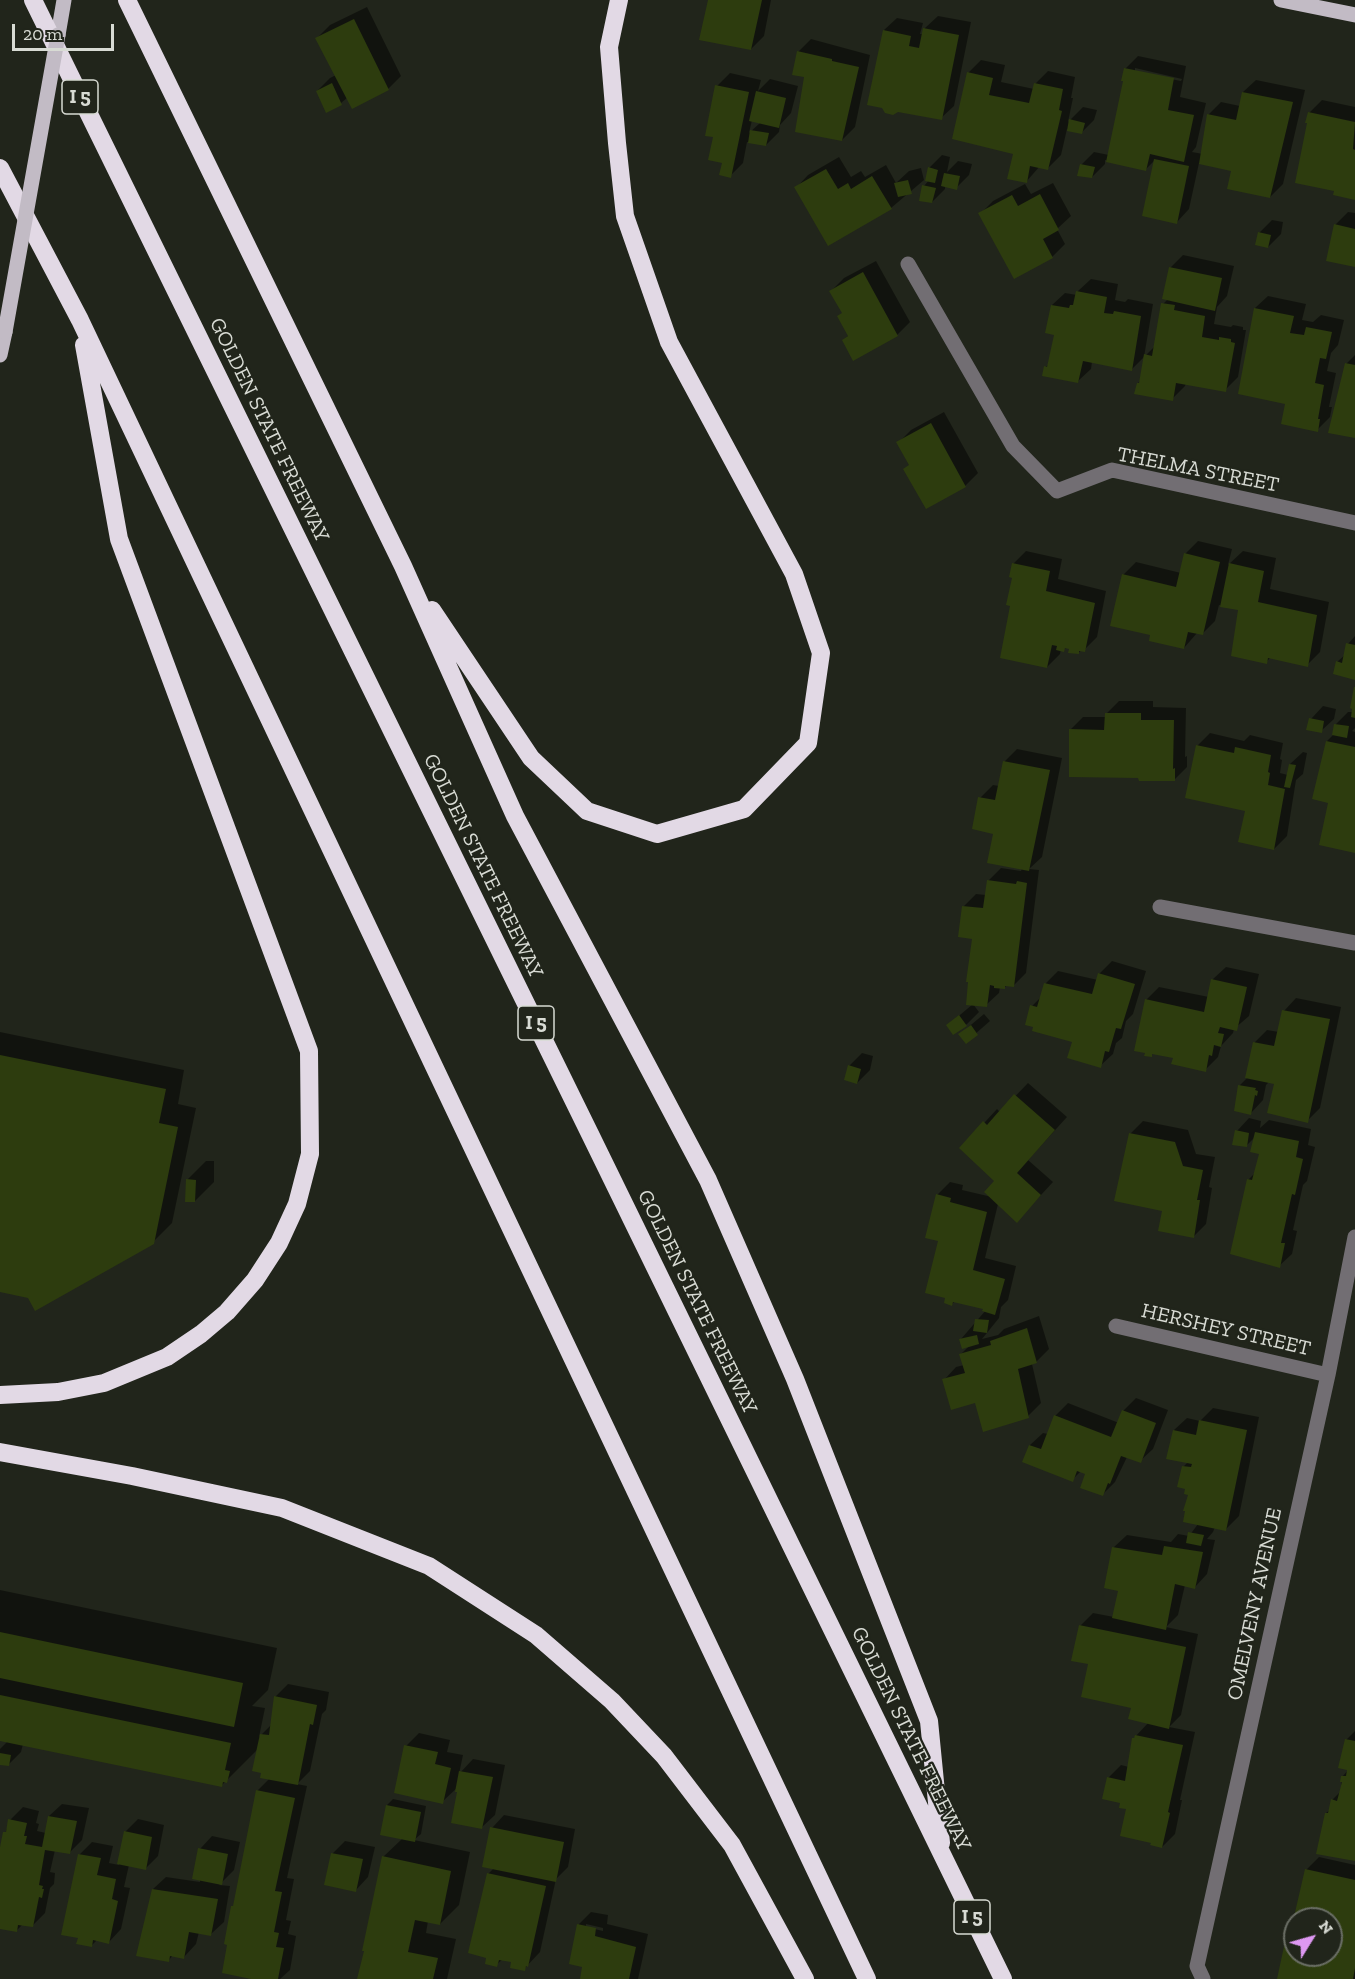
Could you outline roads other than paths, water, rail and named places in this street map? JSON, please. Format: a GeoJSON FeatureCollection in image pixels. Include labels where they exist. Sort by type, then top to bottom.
{"type":"FeatureCollection","features":[{"type":"Feature","properties":{"kind":"highway","name":"GOLDEN STATE FREEWAY"},"geometry":{"type":"LineString","coordinates":[[33,0],[1003,1979]]}},
{"type":"Feature","properties":{"kind":"highway"},"geometry":{"type":"LineString","coordinates":[[127,0],[403,566],[515,816],[708,1180],[795,1379],[929,1721],[942,1854]]}},
{"type":"Feature","properties":{"kind":"highway"},"geometry":{"type":"LineString","coordinates":[[403,566],[531,758],[587,811],[657,834],[744,809],[808,743],[821,653],[798,585],[669,342],[625,216],[609,47],[620,0]]}},
{"type":"Feature","properties":{"kind":"highway"},"geometry":{"type":"LineString","coordinates":[[0,168],[80,320],[867,1979]]}},
{"type":"Feature","properties":{"kind":"highway"},"geometry":{"type":"LineString","coordinates":[[0,1395],[58,1392],[104,1383],[166,1357],[201,1334],[227,1312],[255,1280],[279,1243],[297,1204],[310,1154],[309,1051],[119,539],[80,320]]}},
{"type":"Feature","properties":{"kind":"highway"},"geometry":{"type":"LineString","coordinates":[[0,1452],[132,1476],[282,1508],[429,1566],[536,1635],[612,1701],[664,1756],[732,1845],[805,1979]]}},
{"type":"Feature","properties":{"kind":"main road"},"geometry":{"type":"LineString","coordinates":[[0,355],[64,0]]}},
{"type":"Feature","properties":{"kind":"main road"},"geometry":{"type":"LineString","coordinates":[[1281,0],[1355,15]]}},
{"type":"Feature","properties":{"kind":"street","name":"THELMA STREET"},"geometry":{"type":"LineString","coordinates":[[908,264],[1013,446],[1057,491],[1112,470],[1355,523]]}},
{"type":"Feature","properties":{"kind":"street"},"geometry":{"type":"LineString","coordinates":[[1160,907],[1355,943]]}},
{"type":"Feature","properties":{"kind":"street","name":"OMELVENY AVENUE"},"geometry":{"type":"LineString","coordinates":[[1203,1979],[1197,1966],[1328,1375],[1355,1237]]}},
{"type":"Feature","properties":{"kind":"street","name":"HERSHEY STREET"},"geometry":{"type":"LineString","coordinates":[[1116,1326],[1328,1375]]}}]}
